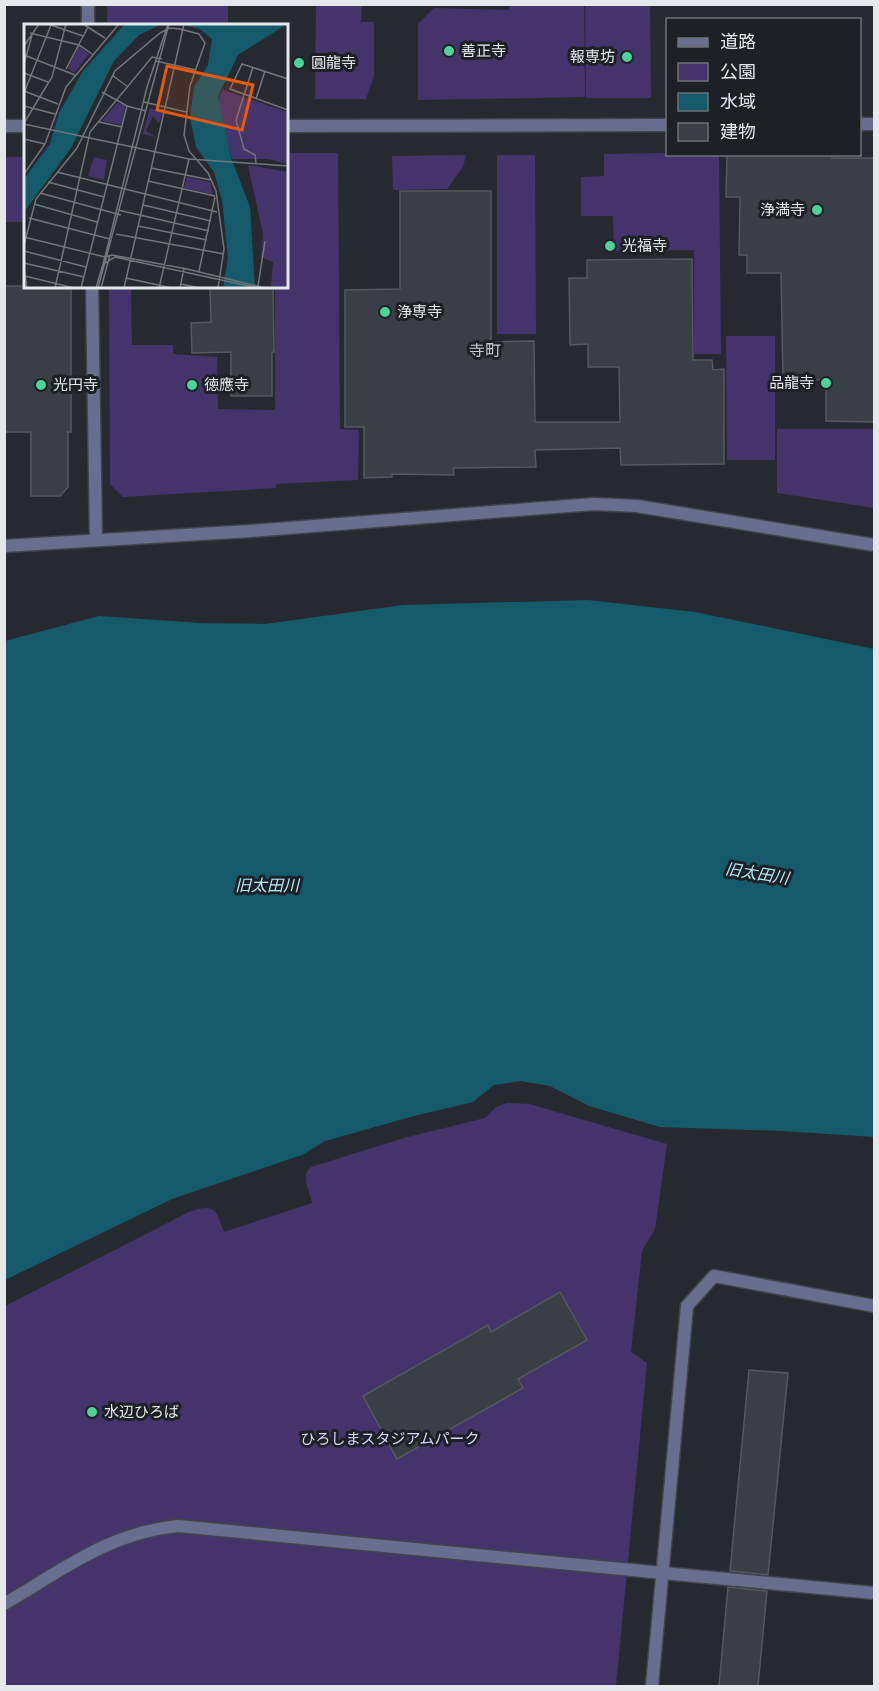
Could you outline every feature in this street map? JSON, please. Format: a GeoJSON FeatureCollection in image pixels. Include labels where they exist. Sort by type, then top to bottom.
{"type":"FeatureCollection","features":[{"type":"Feature","properties":{"kind":"street"},"geometry":{"type":"LineString","coordinates":[[87,4],[88,24]]}},
{"type":"Feature","properties":{"kind":"street"},"geometry":{"type":"LineString","coordinates":[[288,126],[666,125]]}},
{"type":"Feature","properties":{"kind":"street"},"geometry":{"type":"LineString","coordinates":[[4,126],[24,126]]}},
{"type":"Feature","properties":{"kind":"street"},"geometry":{"type":"LineString","coordinates":[[92,288],[96,540]]}},
{"type":"Feature","properties":{"kind":"street"},"geometry":{"type":"LineString","coordinates":[[4,546],[250,531],[594,504],[637,506],[874,545]]}},
{"type":"Feature","properties":{"kind":"street"},"geometry":{"type":"LineString","coordinates":[[652,1686],[687,1306],[714,1276],[874,1306]]}},
{"type":"Feature","properties":{"kind":"street"},"geometry":{"type":"LineString","coordinates":[[4,1604],[104,1545],[153,1529],[178,1526],[280,1538],[874,1593]]}},
{"type":"Feature","properties":{"kind":"green space"},"geometry":{"type":"Polygon","coordinates":[[[107,5],[228,5],[228,24],[107,24],[107,5]]]}},
{"type":"Feature","properties":{"kind":"green space"},"geometry":{"type":"Polygon","coordinates":[[[316,5],[362,5],[361,22],[374,22],[374,76],[366,99],[315,99],[316,5]]]}},
{"type":"Feature","properties":{"kind":"green space"},"geometry":{"type":"Polygon","coordinates":[[[510,5],[584,5],[585,97],[418,100],[418,24],[434,8],[509,10],[510,5]]]}},
{"type":"Feature","properties":{"kind":"green space"},"geometry":{"type":"Polygon","coordinates":[[[585,5],[650,5],[651,98],[586,98],[585,5]]]}},
{"type":"Feature","properties":{"kind":"green space"},"geometry":{"type":"Polygon","coordinates":[[[288,153],[338,153],[340,429],[359,430],[358,480],[276,484],[276,488],[123,497],[110,484],[109,288],[131,288],[132,345],[173,345],[173,354],[217,357],[218,409],[275,410],[275,288],[288,288],[288,153]]]}},
{"type":"Feature","properties":{"kind":"green space"},"geometry":{"type":"Polygon","coordinates":[[[666,153],[666,156],[719,156],[721,354],[694,354],[694,250],[614,251],[613,216],[581,216],[581,177],[604,176],[604,154],[666,153]]]}},
{"type":"Feature","properties":{"kind":"green space"},"geometry":{"type":"Polygon","coordinates":[[[466,155],[463,167],[447,189],[393,190],[392,156],[466,155]]]}},
{"type":"Feature","properties":{"kind":"green space"},"geometry":{"type":"Polygon","coordinates":[[[497,155],[535,155],[536,334],[497,334],[497,155]]]}},
{"type":"Feature","properties":{"kind":"green space"},"geometry":{"type":"Polygon","coordinates":[[[5,157],[24,157],[24,222],[5,222],[5,157]]]}},
{"type":"Feature","properties":{"kind":"green space"},"geometry":{"type":"Polygon","coordinates":[[[726,336],[775,336],[775,460],[727,460],[726,336]]]}},
{"type":"Feature","properties":{"kind":"green space"},"geometry":{"type":"Polygon","coordinates":[[[777,429],[874,429],[874,508],[777,493],[777,429]]]}},
{"type":"Feature","properties":{"kind":"green space","name":"ひろしまスタジアムパーク"},"geometry":{"type":"Polygon","coordinates":[[[507,1103],[529,1104],[667,1144],[655,1229],[642,1251],[631,1352],[647,1363],[616,1686],[5,1686],[5,1306],[191,1211],[211,1209],[217,1214],[224,1232],[312,1203],[306,1179],[311,1167],[404,1138],[485,1118],[496,1107],[507,1103]]]}},
{"type":"Feature","properties":{"kind":"water","name":"旧太田川"},"geometry":{"type":"Polygon","coordinates":[[[588,600],[695,612],[874,649],[874,1137],[660,1127],[589,1106],[550,1086],[521,1081],[494,1085],[473,1102],[325,1141],[302,1155],[172,1199],[5,1280],[5,641],[99,616],[201,623],[265,624],[403,605],[588,600]]]}},
{"type":"Feature","properties":{"kind":"building"},"geometry":{"type":"Polygon","coordinates":[[[727,156],[874,158],[874,422],[826,421],[826,380],[783,379],[781,273],[747,273],[747,255],[739,255],[740,197],[726,197],[727,156]]]}},
{"type":"Feature","properties":{"kind":"building"},"geometry":{"type":"Polygon","coordinates":[[[400,191],[491,191],[491,342],[534,341],[535,422],[620,422],[619,367],[588,367],[588,344],[570,345],[569,278],[587,278],[587,260],[692,259],[693,360],[712,360],[713,370],[724,369],[724,464],[621,465],[620,448],[535,450],[536,467],[453,468],[454,475],[392,474],[392,477],[364,478],[364,427],[345,427],[345,290],[400,289],[400,191]]]}},
{"type":"Feature","properties":{"kind":"building","name":"光円寺"},"geometry":{"type":"Polygon","coordinates":[[[4,286],[71,288],[71,432],[68,432],[68,487],[60,496],[31,496],[31,432],[4,432],[4,286]]]}},
{"type":"Feature","properties":{"kind":"building"},"geometry":{"type":"Polygon","coordinates":[[[210,288],[273,288],[272,396],[231,396],[231,352],[192,353],[191,323],[211,322],[210,288]]]}},
{"type":"Feature","properties":{"kind":"building"},"geometry":{"type":"Polygon","coordinates":[[[560,1292],[587,1340],[518,1379],[523,1388],[397,1459],[363,1396],[488,1325],[491,1332],[560,1292]]]}},
{"type":"Feature","properties":{"kind":"building"},"geometry":{"type":"Polygon","coordinates":[[[749,1370],[788,1373],[768,1575],[730,1571],[749,1370]]]}},
{"type":"Feature","properties":{"kind":"building"},"geometry":{"type":"Polygon","coordinates":[[[728,1587],[767,1591],[758,1686],[719,1686],[728,1587]]]}},
{"type":"Feature","properties":{"kind":"place","name":"善正寺"},"geometry":{"type":"Point","coordinates":[449,51]}},
{"type":"Feature","properties":{"kind":"place","name":"報専坊"},"geometry":{"type":"Point","coordinates":[627,57]}},
{"type":"Feature","properties":{"kind":"place","name":"圓龍寺"},"geometry":{"type":"Point","coordinates":[299,63]}},
{"type":"Feature","properties":{"kind":"place","name":"浄満寺"},"geometry":{"type":"Point","coordinates":[817,210]}},
{"type":"Feature","properties":{"kind":"place","name":"光福寺"},"geometry":{"type":"Point","coordinates":[610,246]}},
{"type":"Feature","properties":{"kind":"place","name":"浄専寺"},"geometry":{"type":"Point","coordinates":[385,312]}},
{"type":"Feature","properties":{"kind":"place","name":"品龍寺"},"geometry":{"type":"Point","coordinates":[826,383]}},
{"type":"Feature","properties":{"kind":"place","name":"光円寺"},"geometry":{"type":"Point","coordinates":[41,385]}},
{"type":"Feature","properties":{"kind":"place","name":"徳應寺"},"geometry":{"type":"Point","coordinates":[192,385]}},
{"type":"Feature","properties":{"kind":"place","name":"水辺ひろば"},"geometry":{"type":"Point","coordinates":[92,1412]}},
{"type":"Feature","properties":{"kind":"district","name":"寺町"},"geometry":{"type":"Point","coordinates":[485,351]}}]}
